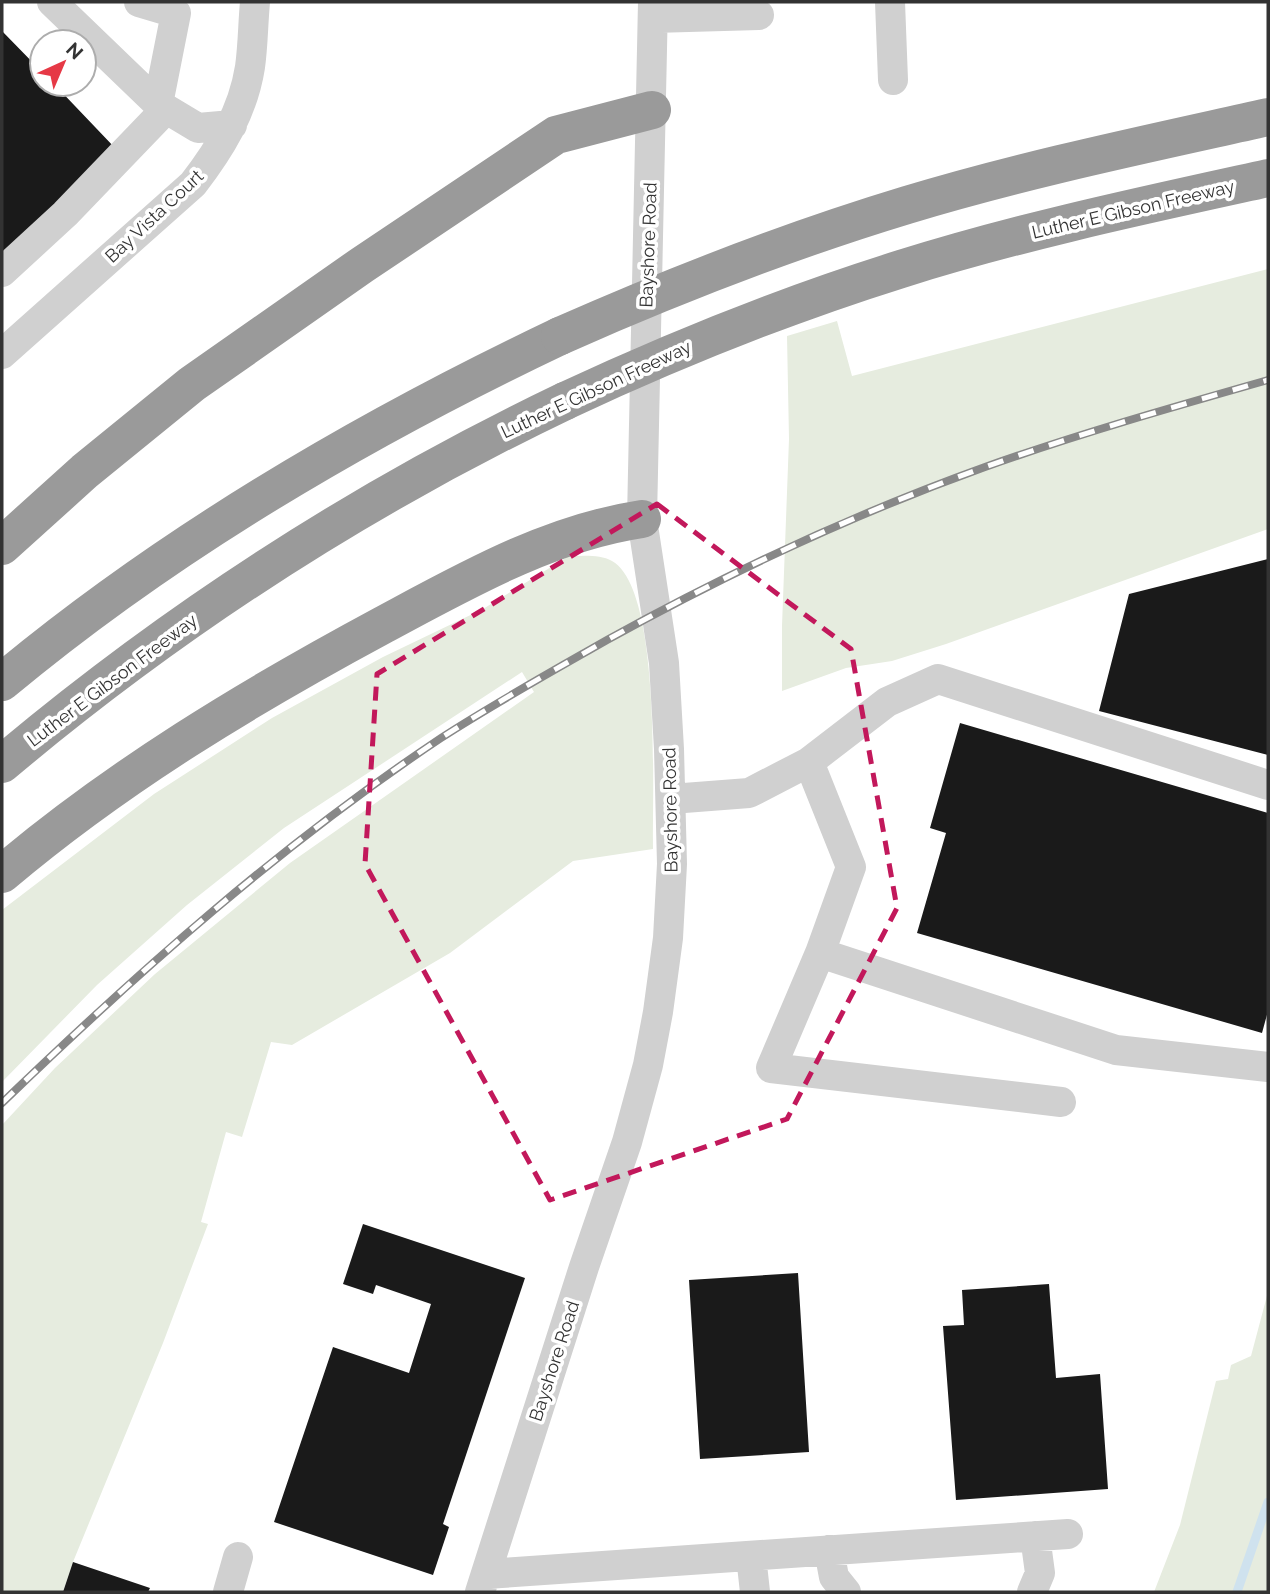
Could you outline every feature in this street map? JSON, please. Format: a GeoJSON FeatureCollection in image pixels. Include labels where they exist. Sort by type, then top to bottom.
{"type":"FeatureCollection","features":[{"type":"Feature","properties":{"kind":"highway"},"geometry":{"type":"LineString","coordinates":[[2,546],[85,471],[192,384],[373,257],[556,135],[652,110]]}},
{"type":"Feature","properties":{"kind":"highway"},"geometry":{"type":"LineString","coordinates":[[2,682],[116,594],[267,494],[435,397],[560,336],[731,265],[873,216],[1028,172],[1268,117]]}},
{"type":"Feature","properties":{"kind":"highway","name":"Luther E Gibson Freeway"},"geometry":{"type":"LineString","coordinates":[[2,764],[57,718],[169,634],[301,544],[435,467],[565,401],[723,332],[892,272],[1050,228],[1268,178]]}},
{"type":"Feature","properties":{"kind":"highway"},"geometry":{"type":"LineString","coordinates":[[2,874],[96,801],[170,750],[299,670],[424,602],[559,539],[604,524],[642,519]]}},
{"type":"Feature","properties":{"kind":"street"},"geometry":{"type":"LineString","coordinates":[[52,2],[162,106],[198,128],[232,125]]}},
{"type":"Feature","properties":{"kind":"street"},"geometry":{"type":"LineString","coordinates":[[2,272],[65,214],[162,106],[176,13],[139,2]]}},
{"type":"Feature","properties":{"kind":"street","name":"Bay Vista Court"},"geometry":{"type":"LineString","coordinates":[[2,354],[193,184],[215,156],[241,104],[250,67],[255,2]]}},
{"type":"Feature","properties":{"kind":"street"},"geometry":{"type":"LineString","coordinates":[[890,2],[894,80]]}},
{"type":"Feature","properties":{"kind":"street"},"geometry":{"type":"LineString","coordinates":[[653,10],[759,15]]}},
{"type":"Feature","properties":{"kind":"street","name":"Bayshore Road"},"geometry":{"type":"LineString","coordinates":[[483,1583],[627,1142],[648,1065],[668,937],[672,864],[664,663],[642,519],[653,10]]}},
{"type":"Feature","properties":{"kind":"street"},"geometry":{"type":"LineString","coordinates":[[671,799],[749,793],[809,762],[887,702],[938,679],[1268,785]]}},
{"type":"Feature","properties":{"kind":"street"},"geometry":{"type":"LineString","coordinates":[[809,762],[852,867],[820,953],[771,1068],[1061,1102]]}},
{"type":"Feature","properties":{"kind":"street"},"geometry":{"type":"LineString","coordinates":[[820,953],[1116,1050],[1268,1067]]}},
{"type":"Feature","properties":{"kind":"street"},"geometry":{"type":"LineString","coordinates":[[483,1583],[751,1556],[1068,1534]]}},
{"type":"Feature","properties":{"kind":"street"},"geometry":{"type":"LineString","coordinates":[[1032,1592],[1040,1573],[1035,1536]]}},
{"type":"Feature","properties":{"kind":"street"},"geometry":{"type":"LineString","coordinates":[[829,1550],[834,1577],[846,1592]]}},
{"type":"Feature","properties":{"kind":"street"},"geometry":{"type":"LineString","coordinates":[[751,1556],[755,1592]]}},
{"type":"Feature","properties":{"kind":"street"},"geometry":{"type":"LineString","coordinates":[[228,1592],[238,1557]]}},
{"type":"Feature","properties":{"kind":"highlighted area"},"geometry":{"type":"Polygon","coordinates":[[[657,504],[851,649],[897,908],[787,1119],[550,1200],[365,864],[377,674],[657,504]]]}},
{"type":"Feature","properties":{"kind":"shaded area"},"geometry":{"type":"Polygon","coordinates":[[[1268,269],[1268,529],[946,644],[892,661],[846,668],[782,691],[789,439],[787,336],[837,321],[852,376],[1268,269]]]}},
{"type":"Feature","properties":{"kind":"shaded area"},"geometry":{"type":"Polygon","coordinates":[[[569,556],[597,556],[612,561],[628,579],[639,610],[647,650],[651,695],[653,849],[573,861],[450,953],[292,1045],[271,1042],[242,1137],[226,1132],[201,1222],[208,1224],[63,1592],[2,1592],[2,1125],[55,1068],[155,974],[290,863],[534,692],[522,672],[284,828],[187,905],[97,985],[2,1082],[2,910],[154,794],[272,718],[383,657],[483,609],[569,556]]]}},
{"type":"Feature","properties":{"kind":"shaded area"},"geometry":{"type":"Polygon","coordinates":[[[1268,1292],[1268,1592],[1154,1592],[1180,1525],[1216,1381],[1228,1379],[1231,1365],[1251,1356],[1268,1292]]]}},
{"type":"Feature","properties":{"kind":"building"},"geometry":{"type":"Polygon","coordinates":[[[2,31],[28,58],[28,98],[67,98],[116,149],[2,259],[2,31]]]}},
{"type":"Feature","properties":{"kind":"building"},"geometry":{"type":"Polygon","coordinates":[[[1268,559],[1268,755],[1099,711],[1129,594],[1268,559]]]}},
{"type":"Feature","properties":{"kind":"building"},"geometry":{"type":"Polygon","coordinates":[[[960,723],[1268,813],[1268,1011],[1262,1033],[917,933],[946,833],[930,828],[960,723]]]}},
{"type":"Feature","properties":{"kind":"building"},"geometry":{"type":"Polygon","coordinates":[[[363,1224],[525,1278],[443,1524],[449,1527],[433,1575],[274,1522],[333,1347],[409,1373],[431,1304],[376,1285],[373,1294],[343,1284],[363,1224]]]}},
{"type":"Feature","properties":{"kind":"building"},"geometry":{"type":"Polygon","coordinates":[[[798,1273],[809,1452],[700,1459],[689,1280],[798,1273]]]}},
{"type":"Feature","properties":{"kind":"building"},"geometry":{"type":"Polygon","coordinates":[[[1049,1284],[1056,1378],[1100,1374],[1108,1489],[956,1500],[943,1326],[964,1325],[962,1290],[1049,1284]]]}},
{"type":"Feature","properties":{"kind":"building"},"geometry":{"type":"Polygon","coordinates":[[[73,1562],[150,1588],[148,1592],[63,1592],[73,1562]]]}},
{"type":"Feature","properties":{"kind":"waterway"},"geometry":{"type":"LineString","coordinates":[[1237,1592],[1268,1502]]}},
{"type":"Feature","properties":{"kind":"railway"},"geometry":{"type":"LineString","coordinates":[[2,1103],[159,957],[268,865],[441,738],[565,664],[745,568],[888,504],[1055,443],[1268,380]]}}]}
